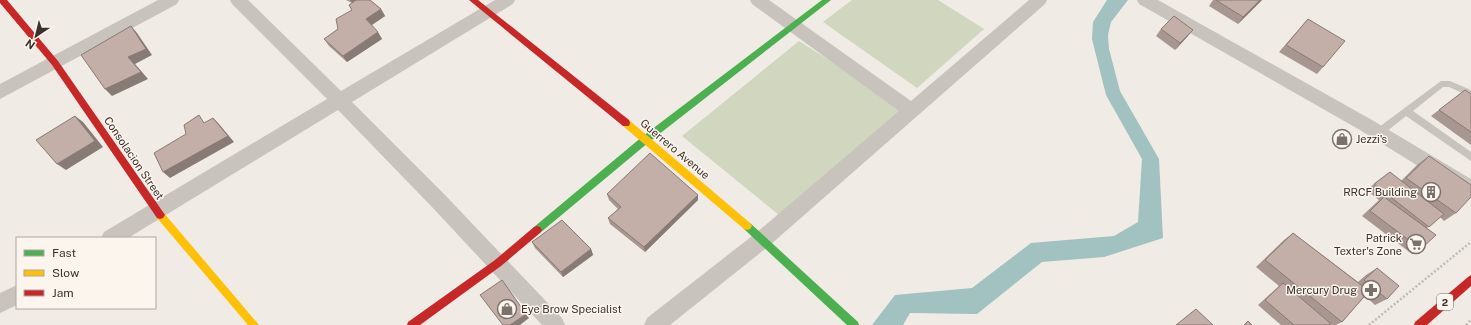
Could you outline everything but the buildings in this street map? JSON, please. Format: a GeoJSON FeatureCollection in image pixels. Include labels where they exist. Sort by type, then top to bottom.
{"type":"FeatureCollection","features":[{"type":"Feature","properties":{"kind":"main road","name":"Consolacion Street"},"geometry":{"type":"LineString","coordinates":[[2,0],[56,63],[156,211],[254,325]]}},
{"type":"Feature","properties":{"kind":"main road","name":"Guerrero Avenue"},"geometry":{"type":"LineString","coordinates":[[473,0],[646,139],[763,239],[854,325]]}},
{"type":"Feature","properties":{"kind":"main road"},"geometry":{"type":"LineString","coordinates":[[412,325],[498,263],[646,139],[827,0]]}},
{"type":"Feature","properties":{"kind":"main road","name":"2"},"geometry":{"type":"LineString","coordinates":[[1419,325],[1471,280]]}},
{"type":"Feature","properties":{"kind":"street"},"geometry":{"type":"LineString","coordinates":[[0,92],[171,0]]}},
{"type":"Feature","properties":{"kind":"street"},"geometry":{"type":"LineString","coordinates":[[238,0],[340,101],[498,263],[555,325]]}},
{"type":"Feature","properties":{"kind":"street"},"geometry":{"type":"LineString","coordinates":[[112,237],[507,0]]}},
{"type":"Feature","properties":{"kind":"street"},"geometry":{"type":"LineString","coordinates":[[758,0],[912,112]]}},
{"type":"Feature","properties":{"kind":"street"},"geometry":{"type":"LineString","coordinates":[[654,325],[763,239],[912,112],[1039,0]]}},
{"type":"Feature","properties":{"kind":"street"},"geometry":{"type":"LineString","coordinates":[[1145,0],[1378,133],[1471,189]]}},
{"type":"Feature","properties":{"kind":"street"},"geometry":{"type":"LineString","coordinates":[[0,304],[16,295]]}},
{"type":"Feature","properties":{"kind":"lane"},"geometry":{"type":"LineString","coordinates":[[1378,133],[1441,84],[1450,84],[1471,94]]}},
{"type":"Feature","properties":{"kind":"lane"},"geometry":{"type":"LineString","coordinates":[[1406,111],[1471,156]]}},
{"type":"Feature","properties":{"kind":"path"},"geometry":{"type":"LineString","coordinates":[[1369,325],[1471,242]]}},
{"type":"Feature","properties":{"kind":"path"},"geometry":{"type":"LineString","coordinates":[[1466,325],[1471,320]]}},
{"type":"Feature","properties":{"kind":"green space"},"geometry":{"type":"Polygon","coordinates":[[[852,0],[938,0],[984,29],[917,88],[823,22],[852,0]]]}},
{"type":"Feature","properties":{"kind":"green space"},"geometry":{"type":"Polygon","coordinates":[[[799,41],[904,108],[779,215],[682,136],[799,41]]]}},
{"type":"Feature","properties":{"kind":"water"},"geometry":{"type":"Polygon","coordinates":[[[1107,0],[1128,0],[1111,22],[1108,35],[1109,49],[1120,91],[1159,159],[1163,238],[1104,257],[1042,262],[977,314],[910,313],[903,325],[872,325],[895,295],[972,288],[1031,243],[1114,236],[1138,222],[1142,159],[1106,95],[1092,39],[1093,22],[1107,0]]]}},
{"type":"Feature","properties":{"kind":"traffic: fast"},"geometry":{"type":"LineString","coordinates":[[537,230],[646,139],[827,0]]}},
{"type":"Feature","properties":{"kind":"traffic: fast"},"geometry":{"type":"LineString","coordinates":[[747,226],[854,325]]}},
{"type":"Feature","properties":{"kind":"traffic: slow"},"geometry":{"type":"LineString","coordinates":[[626,123],[747,226]]}},
{"type":"Feature","properties":{"kind":"traffic: slow"},"geometry":{"type":"LineString","coordinates":[[160,215],[254,325]]}},
{"type":"Feature","properties":{"kind":"traffic: jam"},"geometry":{"type":"LineString","coordinates":[[2,0],[55,63],[160,215]]}},
{"type":"Feature","properties":{"kind":"traffic: jam"},"geometry":{"type":"LineString","coordinates":[[473,0],[626,123]]}},
{"type":"Feature","properties":{"kind":"traffic: jam"},"geometry":{"type":"LineString","coordinates":[[412,325],[498,263],[537,230]]}},
{"type":"Feature","properties":{"kind":"traffic: jam"},"geometry":{"type":"LineString","coordinates":[[1419,325],[1471,280]]}},
{"type":"Feature","properties":{"kind":"place","name":"Jezzi's"},"geometry":{"type":"Point","coordinates":[1342,139]}},
{"type":"Feature","properties":{"kind":"place","name":"RRCF Building"},"geometry":{"type":"Point","coordinates":[1431,192]}},
{"type":"Feature","properties":{"kind":"place","name":"Patrick Texter's Zone"},"geometry":{"type":"Point","coordinates":[1416,244]}},
{"type":"Feature","properties":{"kind":"place","name":"Mercury Drug"},"geometry":{"type":"Point","coordinates":[1371,290]}},
{"type":"Feature","properties":{"kind":"place","name":"Eye Brow Specialist"},"geometry":{"type":"Point","coordinates":[507,309]}}]}
